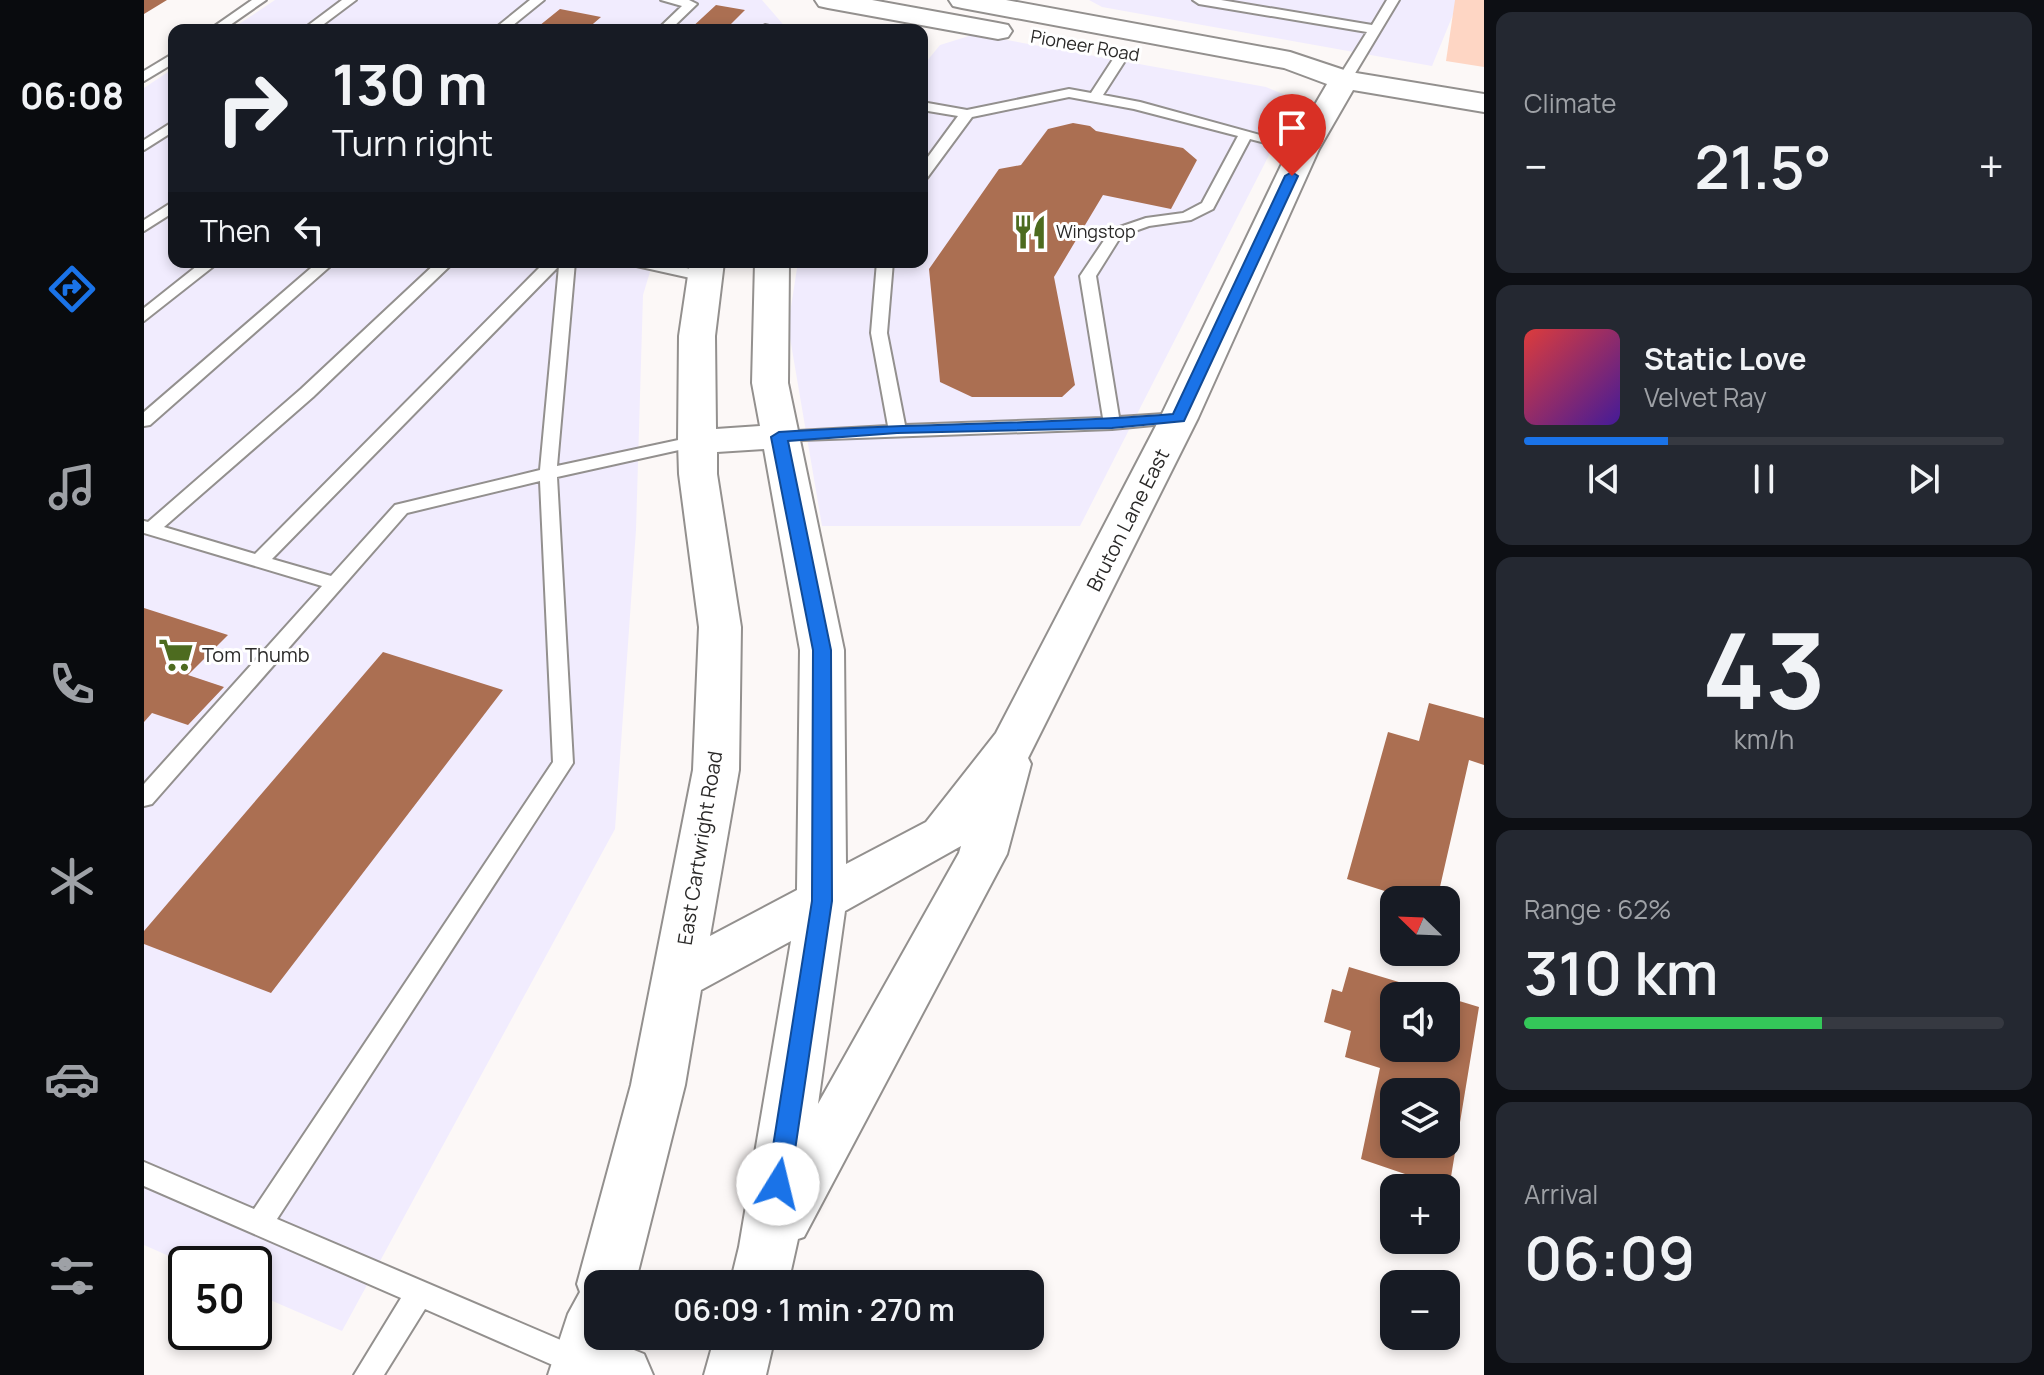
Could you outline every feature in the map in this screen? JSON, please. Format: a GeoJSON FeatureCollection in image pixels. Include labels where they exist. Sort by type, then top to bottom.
{"type":"FeatureCollection","features":[{"type":"Feature","properties":{"kind":"main road","name":"Pioneer Road"},"geometry":{"type":"LineString","coordinates":[[828,0],[882,14],[945,15],[1290,61],[1344,80],[1484,103]]}},
{"type":"Feature","properties":{"kind":"main road","name":"Pioneer Road"},"geometry":{"type":"LineString","coordinates":[[945,15],[1124,53],[1283,81],[1344,80]]}},
{"type":"Feature","properties":{"kind":"main road","name":"Bruton Lane East"},"geometry":{"type":"LineString","coordinates":[[678,978],[943,835],[1014,743],[1179,418],[1304,149],[1344,80]]}},
{"type":"Feature","properties":{"kind":"main road"},"geometry":{"type":"LineString","coordinates":[[764,1266],[822,901],[822,650],[770,383],[772,268]]}},
{"type":"Feature","properties":{"kind":"main road","name":"East Cartwright Road"},"geometry":{"type":"LineString","coordinates":[[610,1270],[658,1085],[717,754],[720,627],[698,474],[697,441],[697,336],[705,269]]}},
{"type":"Feature","properties":{"kind":"main road"},"geometry":{"type":"LineString","coordinates":[[697,441],[779,437]]}},
{"type":"Feature","properties":{"kind":"main road","name":"Bruton Lane East"},"geometry":{"type":"LineString","coordinates":[[764,1266],[983,854],[1014,743]]}},
{"type":"Feature","properties":{"kind":"main road"},"geometry":{"type":"LineString","coordinates":[[735,1375],[741,1350]]}},
{"type":"Feature","properties":{"kind":"lane"},"geometry":{"type":"LineString","coordinates":[[224,24],[260,0]]}},
{"type":"Feature","properties":{"kind":"lane"},"geometry":{"type":"LineString","coordinates":[[316,24],[350,0]]}},
{"type":"Feature","properties":{"kind":"lane"},"geometry":{"type":"LineString","coordinates":[[507,24],[538,0]]}},
{"type":"Feature","properties":{"kind":"lane"},"geometry":{"type":"LineString","coordinates":[[667,0],[691,4],[669,24]]}},
{"type":"Feature","properties":{"kind":"lane"},"geometry":{"type":"LineString","coordinates":[[1199,0],[1375,29]]}},
{"type":"Feature","properties":{"kind":"lane"},"geometry":{"type":"LineString","coordinates":[[1344,80],[1393,0]]}},
{"type":"Feature","properties":{"kind":"lane"},"geometry":{"type":"LineString","coordinates":[[1095,97],[1124,53]]}},
{"type":"Feature","properties":{"kind":"lane"},"geometry":{"type":"LineString","coordinates":[[144,77],[168,61]]}},
{"type":"Feature","properties":{"kind":"lane"},"geometry":{"type":"LineString","coordinates":[[928,107],[967,114],[1069,93],[1135,105],[1304,149]]}},
{"type":"Feature","properties":{"kind":"lane"},"geometry":{"type":"LineString","coordinates":[[928,167],[967,114]]}},
{"type":"Feature","properties":{"kind":"lane"},"geometry":{"type":"LineString","coordinates":[[144,146],[168,129]]}},
{"type":"Feature","properties":{"kind":"lane"},"geometry":{"type":"LineString","coordinates":[[1112,424],[1088,276],[1116,233],[1146,222],[1186,217],[1208,206],[1245,136]]}},
{"type":"Feature","properties":{"kind":"lane"},"geometry":{"type":"LineString","coordinates":[[144,227],[168,209]]}},
{"type":"Feature","properties":{"kind":"lane"},"geometry":{"type":"LineString","coordinates":[[144,316],[204,268]]}},
{"type":"Feature","properties":{"kind":"lane"},"geometry":{"type":"LineString","coordinates":[[144,421],[320,268]]}},
{"type":"Feature","properties":{"kind":"lane"},"geometry":{"type":"LineString","coordinates":[[147,528],[307,393],[440,268]]}},
{"type":"Feature","properties":{"kind":"lane"},"geometry":{"type":"LineString","coordinates":[[259,561],[548,268]]}},
{"type":"Feature","properties":{"kind":"lane"},"geometry":{"type":"LineString","coordinates":[[259,1223],[563,763],[548,473],[566,268]]}},
{"type":"Feature","properties":{"kind":"lane"},"geometry":{"type":"LineString","coordinates":[[884,268],[879,333],[897,428]]}},
{"type":"Feature","properties":{"kind":"lane"},"geometry":{"type":"LineString","coordinates":[[779,437],[897,428],[1112,424],[1179,418]]}},
{"type":"Feature","properties":{"kind":"lane"},"geometry":{"type":"LineString","coordinates":[[144,798],[401,509],[697,441]]}},
{"type":"Feature","properties":{"kind":"lane"},"geometry":{"type":"LineString","coordinates":[[147,528],[337,584]]}},
{"type":"Feature","properties":{"kind":"lane"},"geometry":{"type":"LineString","coordinates":[[144,1174],[419,1294],[595,1357]]}},
{"type":"Feature","properties":{"kind":"lane"},"geometry":{"type":"LineString","coordinates":[[368,1375],[419,1294]]}},
{"type":"Feature","properties":{"kind":"shaded area"},"geometry":{"type":"Polygon","coordinates":[[[275,0],[762,0],[783,24],[239,24],[275,0]]]}},
{"type":"Feature","properties":{"kind":"shaded area"},"geometry":{"type":"Polygon","coordinates":[[[1089,0],[1459,0],[1432,66],[1102,7],[1089,0]]]}},
{"type":"Feature","properties":{"kind":"shaded area"},"geometry":{"type":"Polygon","coordinates":[[[1455,0],[1484,0],[1484,67],[1446,61],[1455,0]]]}},
{"type":"Feature","properties":{"kind":"shaded area"},"geometry":{"type":"Polygon","coordinates":[[[969,36],[985,36],[1266,87],[1288,96],[1294,106],[1080,526],[822,526],[788,326],[797,268],[928,268],[928,60],[940,45],[969,36]]]}},
{"type":"Feature","properties":{"kind":"shaded area"},"geometry":{"type":"Polygon","coordinates":[[[168,72],[168,268],[651,268],[643,295],[636,530],[615,829],[342,1331],[272,1301],[272,1246],[168,1246],[168,1256],[144,1245],[144,88],[168,72]]]}},
{"type":"Feature","properties":{"kind":"building"},"geometry":{"type":"Polygon","coordinates":[[[144,0],[167,0],[144,14],[144,0]]]}},
{"type":"Feature","properties":{"kind":"building"},"geometry":{"type":"Polygon","coordinates":[[[716,5],[745,10],[731,24],[695,24],[716,5]]]}},
{"type":"Feature","properties":{"kind":"building"},"geometry":{"type":"Polygon","coordinates":[[[560,9],[601,17],[593,24],[541,24],[560,9]]]}},
{"type":"Feature","properties":{"kind":"building"},"geometry":{"type":"Polygon","coordinates":[[[1073,123],[1090,126],[1096,131],[1183,148],[1197,160],[1171,209],[1103,195],[1054,277],[1075,385],[1062,397],[972,397],[940,382],[929,269],[999,169],[1021,165],[1048,129],[1073,123]]]}},
{"type":"Feature","properties":{"kind":"building","name":"Tom Thumb"},"geometry":{"type":"Polygon","coordinates":[[[144,608],[228,635],[188,675],[224,687],[188,725],[152,713],[144,722],[144,608]]]}},
{"type":"Feature","properties":{"kind":"building"},"geometry":{"type":"Polygon","coordinates":[[[383,652],[503,690],[271,993],[144,944],[144,931],[383,652]]]}},
{"type":"Feature","properties":{"kind":"building"},"geometry":{"type":"Polygon","coordinates":[[[1429,703],[1484,718],[1484,765],[1469,760],[1440,886],[1380,886],[1380,890],[1347,879],[1388,732],[1419,741],[1429,703]]]}},
{"type":"Feature","properties":{"kind":"building"},"geometry":{"type":"Polygon","coordinates":[[[1349,967],[1399,982],[1380,982],[1380,1062],[1460,1062],[1460,1001],[1479,1007],[1460,1122],[1460,1078],[1380,1078],[1380,1158],[1454,1158],[1451,1174],[1405,1174],[1361,1159],[1380,1068],[1345,1057],[1351,1031],[1324,1022],[1332,989],[1342,992],[1349,967]]]}},
{"type":"Feature","properties":{"kind":"place","name":"Wingstop"},"geometry":{"type":"Point","coordinates":[1030,232]}},
{"type":"Feature","properties":{"kind":"place","name":"Tom Thumb"},"geometry":{"type":"Point","coordinates":[176,655]}},
{"type":"Feature","properties":{"kind":"route"},"geometry":{"type":"LineString","coordinates":[[778,1184],[822,901],[822,650],[779,437],[897,428],[1112,424],[1179,418],[1292,176]]}}]}
